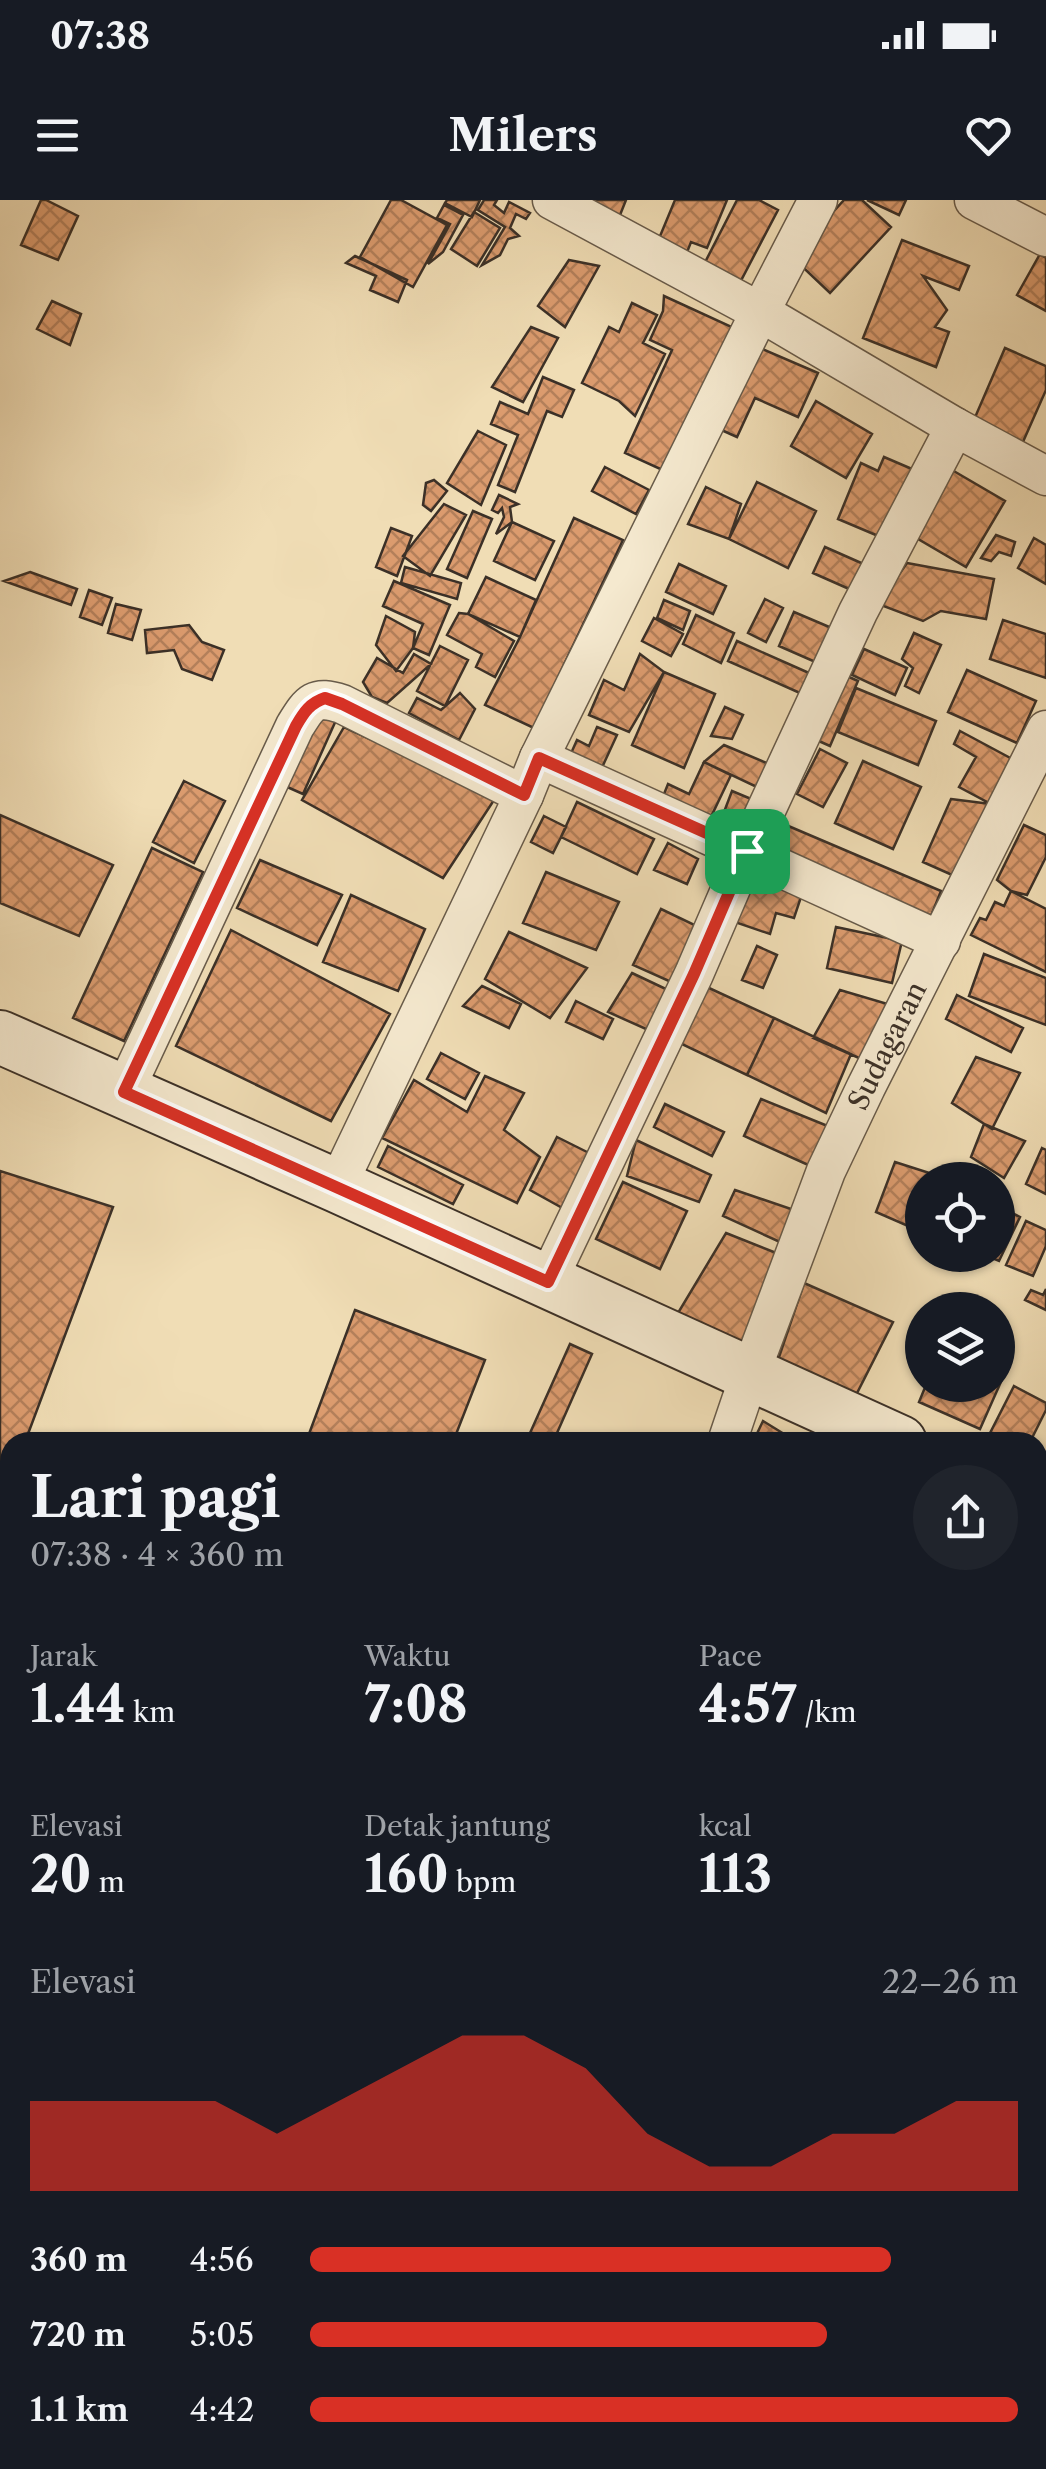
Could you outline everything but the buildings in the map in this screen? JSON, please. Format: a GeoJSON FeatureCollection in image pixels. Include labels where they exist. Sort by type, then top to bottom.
{"type":"FeatureCollection","features":[{"type":"Feature","properties":{"kind":"street"},"geometry":{"type":"LineString","coordinates":[[552,200],[760,312],[954,427],[1046,476]]}},
{"type":"Feature","properties":{"kind":"street"},"geometry":{"type":"LineString","coordinates":[[338,1186],[539,758],[818,200]]}},
{"type":"Feature","properties":{"kind":"street"},"geometry":{"type":"LineString","coordinates":[[974,200],[1046,236]]}},
{"type":"Feature","properties":{"kind":"street"},"geometry":{"type":"LineString","coordinates":[[548,1282],[694,974],[858,612],[954,427]]}},
{"type":"Feature","properties":{"kind":"street"},"geometry":{"type":"LineString","coordinates":[[124,1092],[296,726],[314,702],[325,698],[342,704],[524,795]]}},
{"type":"Feature","properties":{"kind":"street","name":"Sudagaran"},"geometry":{"type":"LineString","coordinates":[[730,1432],[826,1171],[1046,730]]}},
{"type":"Feature","properties":{"kind":"street"},"geometry":{"type":"LineString","coordinates":[[539,758],[941,941]]}},
{"type":"Feature","properties":{"kind":"street"},"geometry":{"type":"LineString","coordinates":[[0,1038],[338,1186],[878,1432]]}},
{"type":"Feature","properties":{"kind":"route"},"geometry":{"type":"LineString","coordinates":[[325,698],[342,704],[524,795],[539,758],[747,851],[694,974],[548,1282],[124,1092],[296,726],[314,702],[325,698]]}}]}
